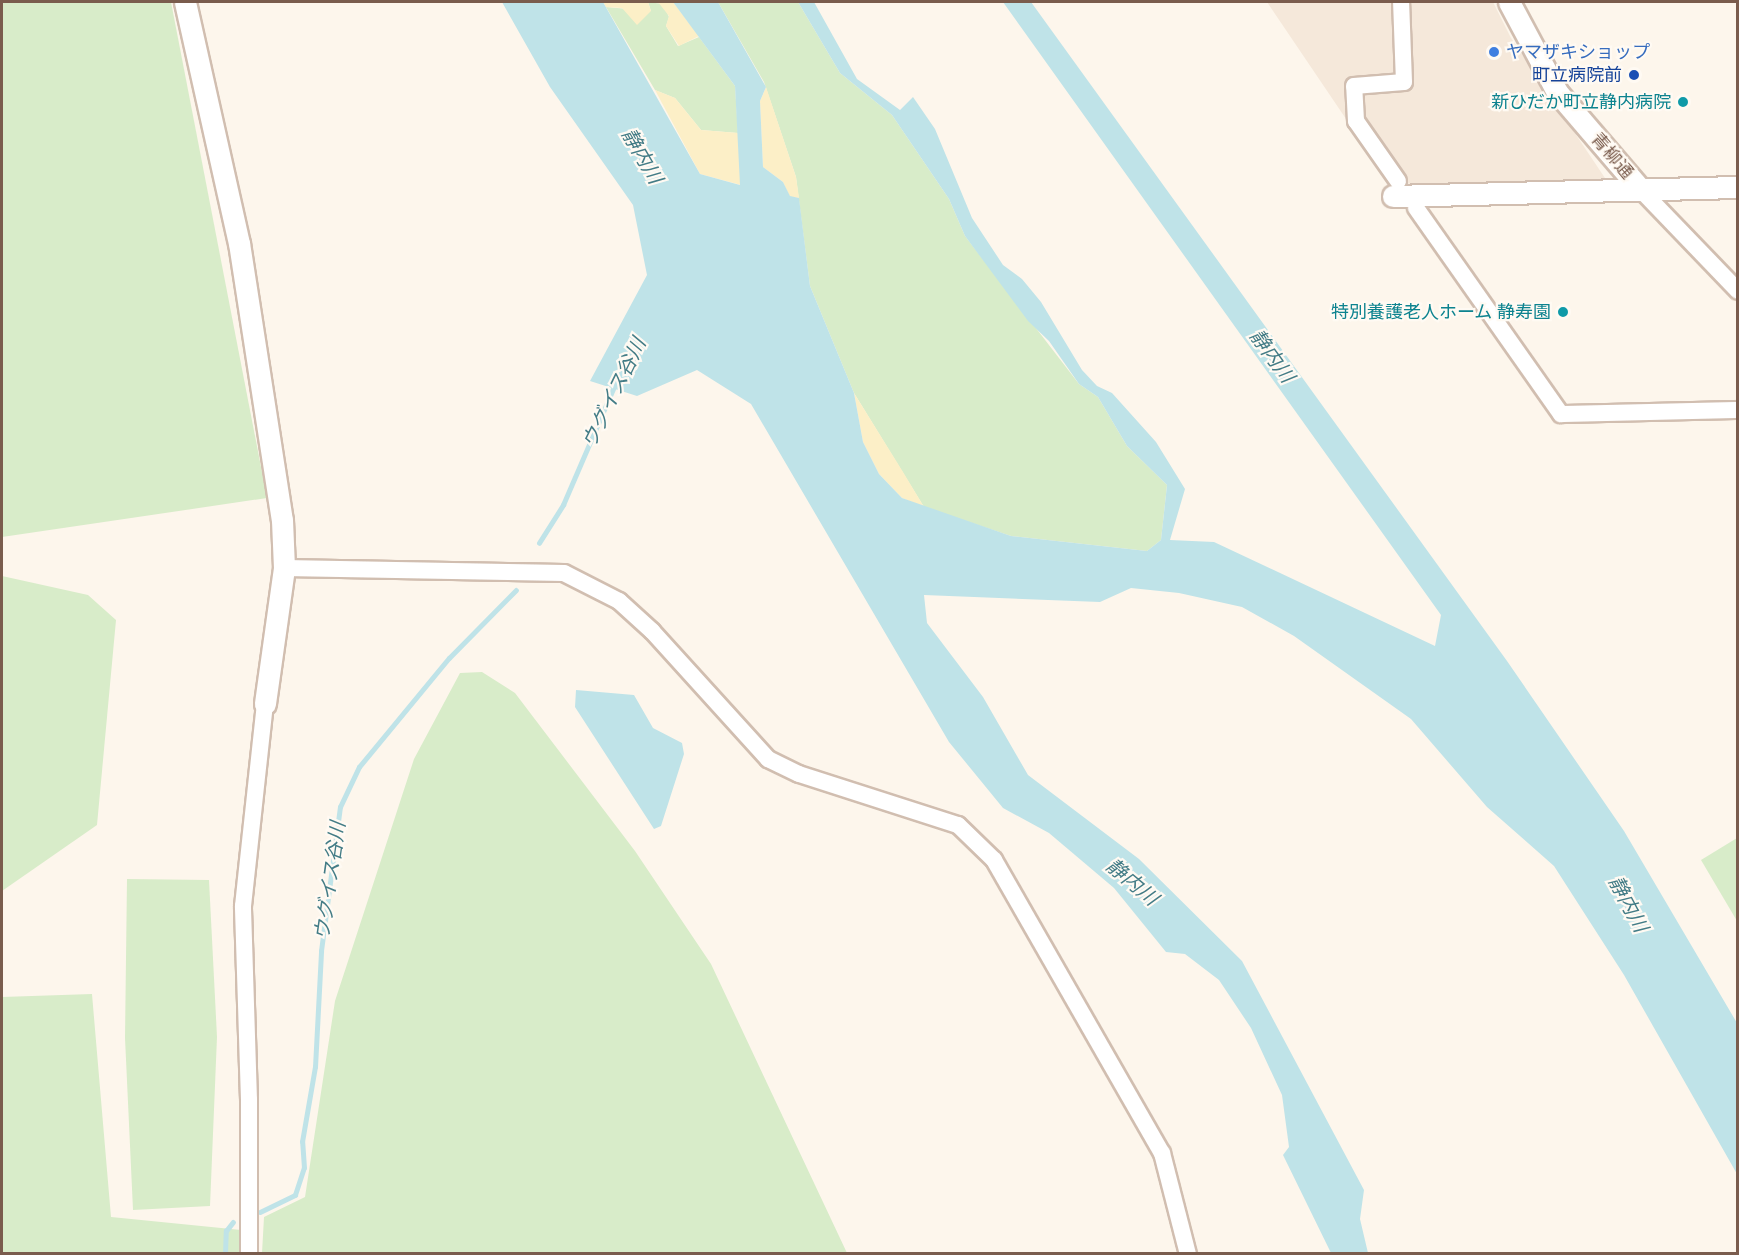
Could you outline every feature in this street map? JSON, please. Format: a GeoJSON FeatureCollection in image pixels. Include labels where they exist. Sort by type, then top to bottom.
{"type":"FeatureCollection","features":[{"type":"Feature","properties":{"kind":"street"},"geometry":{"type":"LineString","coordinates":[[185,2],[239,243],[276,470],[284,568],[265,704],[243,906],[249,1254]]}},
{"type":"Feature","properties":{"kind":"street"},"geometry":{"type":"LineString","coordinates":[[1401,2],[1404,81],[1354,86],[1356,121],[1395,188],[1737,187]]}},
{"type":"Feature","properties":{"kind":"street","name":"青柳通"},"geometry":{"type":"LineString","coordinates":[[1509,2],[1557,92],[1640,189]]}},
{"type":"Feature","properties":{"kind":"street"},"geometry":{"type":"LineString","coordinates":[[1640,189],[1737,291]]}},
{"type":"Feature","properties":{"kind":"street"},"geometry":{"type":"LineString","coordinates":[[1416,208],[1561,414],[1737,410]]}},
{"type":"Feature","properties":{"kind":"street"},"geometry":{"type":"LineString","coordinates":[[284,568],[564,573],[593,585],[627,608],[768,759],[799,774],[958,825],[994,860],[1162,1153],[1188,1254]]}},
{"type":"Feature","properties":{"kind":"shaded area"},"geometry":{"type":"Polygon","coordinates":[[[1267,2],[1493,2],[1511,38],[1607,181],[1390,184],[1267,2]]]}},
{"type":"Feature","properties":{"kind":"green space"},"geometry":{"type":"Polygon","coordinates":[[[2,2],[171,2],[267,498],[2,537],[2,2]]]}},
{"type":"Feature","properties":{"kind":"green space"},"geometry":{"type":"Polygon","coordinates":[[[648,2],[663,4],[669,17],[666,26],[678,46],[699,37],[735,86],[738,133],[701,130],[675,98],[655,90],[606,7],[651,11],[648,2]]]}},
{"type":"Feature","properties":{"kind":"green space"},"geometry":{"type":"Polygon","coordinates":[[[718,2],[798,2],[840,73],[892,115],[949,199],[965,236],[1079,384],[1098,397],[1127,446],[1167,485],[1161,540],[1147,551],[1011,536],[924,507],[854,393],[810,286],[796,177],[764,82],[718,2]]]}},
{"type":"Feature","properties":{"kind":"green space"},"geometry":{"type":"Polygon","coordinates":[[[2,576],[88,595],[116,620],[97,825],[2,891],[2,576]]]}},
{"type":"Feature","properties":{"kind":"green space"},"geometry":{"type":"Polygon","coordinates":[[[482,672],[515,693],[635,851],[711,964],[847,1253],[262,1253],[264,1217],[305,1197],[335,1001],[414,759],[460,673],[482,672]]]}},
{"type":"Feature","properties":{"kind":"green space"},"geometry":{"type":"Polygon","coordinates":[[[1737,838],[1737,921],[1701,860],[1737,838]]]}},
{"type":"Feature","properties":{"kind":"green space"},"geometry":{"type":"Polygon","coordinates":[[[127,879],[209,880],[217,1037],[210,1206],[133,1210],[125,1038],[127,879]]]}},
{"type":"Feature","properties":{"kind":"green space"},"geometry":{"type":"Polygon","coordinates":[[[92,994],[111,1217],[241,1230],[239,1253],[2,1253],[2,997],[92,994]]]}},
{"type":"Feature","properties":{"kind":"sand"},"geometry":{"type":"Polygon","coordinates":[[[603,2],[648,2],[651,11],[637,25],[622,8],[606,7],[603,2]]]}},
{"type":"Feature","properties":{"kind":"sand"},"geometry":{"type":"Polygon","coordinates":[[[658,2],[673,2],[699,36],[679,46],[666,26],[669,16],[658,2]]]}},
{"type":"Feature","properties":{"kind":"sand"},"geometry":{"type":"Polygon","coordinates":[[[766,87],[796,177],[799,198],[790,197],[783,182],[763,167],[760,101],[766,87]]]}},
{"type":"Feature","properties":{"kind":"sand"},"geometry":{"type":"Polygon","coordinates":[[[655,90],[675,98],[701,130],[738,133],[741,185],[700,174],[655,90]]]}},
{"type":"Feature","properties":{"kind":"sand"},"geometry":{"type":"Polygon","coordinates":[[[854,393],[924,507],[902,498],[879,474],[863,442],[854,393]]]}},
{"type":"Feature","properties":{"kind":"water","name":"静内川"},"geometry":{"type":"Polygon","coordinates":[[[502,2],[603,2],[700,174],[740,185],[735,86],[673,2],[718,2],[766,87],[760,101],[763,167],[783,182],[790,196],[799,198],[810,286],[854,393],[863,442],[879,474],[902,498],[1011,536],[1147,551],[1161,540],[1167,485],[1127,446],[1098,397],[1079,384],[1049,341],[1028,321],[965,236],[949,199],[892,115],[840,73],[798,2],[814,2],[857,79],[900,110],[913,97],[935,129],[972,218],[1003,265],[1022,279],[1041,302],[1082,370],[1097,386],[1112,393],[1156,442],[1185,489],[1170,540],[1214,542],[1435,646],[1441,615],[1003,2],[1031,2],[1507,661],[1624,831],[1737,1023],[1737,1174],[1624,975],[1554,866],[1487,807],[1411,719],[1294,636],[1242,607],[1179,593],[1131,588],[1100,602],[924,595],[927,623],[983,697],[1028,775],[1139,859],[1242,961],[1364,1190],[1360,1219],[1368,1253],[1331,1253],[1283,1155],[1289,1147],[1282,1095],[1251,1028],[1219,980],[1185,954],[1166,952],[1114,888],[1049,833],[1003,808],[949,742],[751,404],[697,370],[637,396],[590,381],[647,275],[633,205],[550,87],[502,2]]]}},
{"type":"Feature","properties":{"kind":"water"},"geometry":{"type":"Polygon","coordinates":[[[576,690],[634,695],[653,728],[682,743],[684,754],[661,826],[654,829],[575,707],[576,690]]]}},
{"type":"Feature","properties":{"kind":"waterway","name":"ウグイス谷川"},"geometry":{"type":"LineString","coordinates":[[539,543],[563,505],[615,384]]}},
{"type":"Feature","properties":{"kind":"waterway","name":"ウグイス谷川"},"geometry":{"type":"LineString","coordinates":[[260,1212],[295,1195],[304,1168],[302,1142],[315,1067],[321,951],[340,807],[359,767],[449,658],[516,590]]}},
{"type":"Feature","properties":{"kind":"waterway","name":"ウグイス谷川"},"geometry":{"type":"LineString","coordinates":[[225,1254],[226,1231],[233,1222]]}},
{"type":"Feature","properties":{"kind":"place","name":"ヤマザキショップ"},"geometry":{"type":"Point","coordinates":[1494,52]}},
{"type":"Feature","properties":{"kind":"place","name":"町立病院前"},"geometry":{"type":"Point","coordinates":[1634,75]}},
{"type":"Feature","properties":{"kind":"place","name":"新ひだか町立静内病院"},"geometry":{"type":"Point","coordinates":[1683,102]}},
{"type":"Feature","properties":{"kind":"place","name":"特別養護老人ホーム 静寿園"},"geometry":{"type":"Point","coordinates":[1563,312]}}]}
